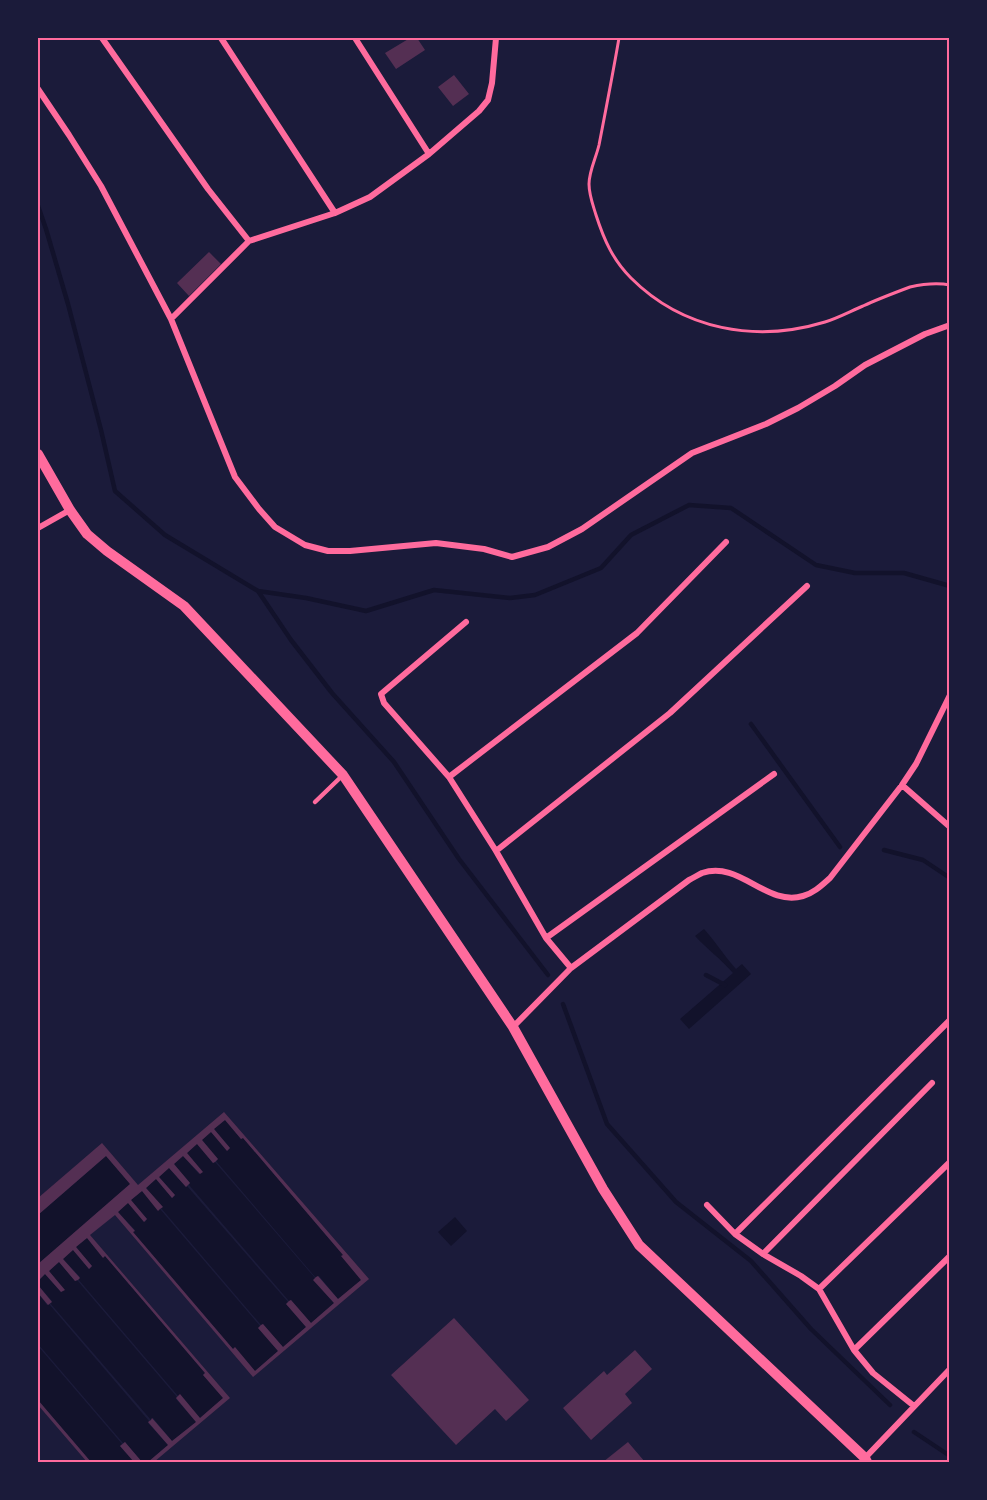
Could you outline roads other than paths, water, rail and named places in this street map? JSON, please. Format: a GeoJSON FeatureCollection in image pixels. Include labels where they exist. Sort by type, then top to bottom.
{"type":"FeatureCollection","features":[{"type":"Feature","properties":{"kind":"street"},"geometry":{"type":"LineString","coordinates":[[102,38],[208,189],[249,241]]}},
{"type":"Feature","properties":{"kind":"street"},"geometry":{"type":"LineString","coordinates":[[221,38],[335,213]]}},
{"type":"Feature","properties":{"kind":"street"},"geometry":{"type":"LineString","coordinates":[[355,38],[429,154]]}},
{"type":"Feature","properties":{"kind":"street"},"geometry":{"type":"LineString","coordinates":[[171,319],[249,241],[335,213],[370,196],[429,154],[479,111],[488,100],[492,83],[496,38]]}},
{"type":"Feature","properties":{"kind":"street"},"geometry":{"type":"LineString","coordinates":[[38,89],[101,186],[171,319],[236,477],[275,527],[305,545],[328,551],[436,543],[484,549],[512,557],[548,547],[582,529],[692,453],[766,424],[835,386],[865,365],[925,334],[950,325]]}},
{"type":"Feature","properties":{"kind":"street"},"geometry":{"type":"LineString","coordinates":[[38,454],[70,510],[87,534],[184,606],[343,775],[513,1027],[603,1189],[639,1245],[866,1460],[950,1369]]}},
{"type":"Feature","properties":{"kind":"street"},"geometry":{"type":"LineString","coordinates":[[38,528],[70,510]]}},
{"type":"Feature","properties":{"kind":"street"},"geometry":{"type":"LineString","coordinates":[[448,777],[637,633],[726,542]]}},
{"type":"Feature","properties":{"kind":"street"},"geometry":{"type":"LineString","coordinates":[[496,851],[670,713],[807,585]]}},
{"type":"Feature","properties":{"kind":"street"},"geometry":{"type":"LineString","coordinates":[[466,622],[381,694],[384,703],[448,777],[496,851],[546,938],[571,968]]}},
{"type":"Feature","properties":{"kind":"street"},"geometry":{"type":"LineString","coordinates":[[513,1027],[571,968],[689,880],[702,873],[730,872],[777,896],[791,898],[804,896],[818,889],[830,878],[903,785],[950,695]]}},
{"type":"Feature","properties":{"kind":"street"},"geometry":{"type":"LineString","coordinates":[[546,938],[774,774]]}},
{"type":"Feature","properties":{"kind":"street"},"geometry":{"type":"LineString","coordinates":[[903,785],[948,823]]}},
{"type":"Feature","properties":{"kind":"street"},"geometry":{"type":"LineString","coordinates":[[735,1234],[950,1020]]}},
{"type":"Feature","properties":{"kind":"street"},"geometry":{"type":"LineString","coordinates":[[763,1254],[932,1083]]}},
{"type":"Feature","properties":{"kind":"street"},"geometry":{"type":"LineString","coordinates":[[819,1289],[950,1162]]}},
{"type":"Feature","properties":{"kind":"street"},"geometry":{"type":"LineString","coordinates":[[707,1205],[735,1234],[819,1289],[854,1350],[873,1373],[914,1406]]}},
{"type":"Feature","properties":{"kind":"street"},"geometry":{"type":"LineString","coordinates":[[854,1350],[950,1256]]}},
{"type":"Feature","properties":{"kind":"lane"},"geometry":{"type":"LineString","coordinates":[[315,802],[343,775]]}},
{"type":"Feature","properties":{"kind":"waterway"},"geometry":{"type":"LineString","coordinates":[[38,206],[68,304],[115,491],[165,535],[258,591],[291,640],[332,693],[394,762],[459,859],[548,975]]}},
{"type":"Feature","properties":{"kind":"waterway"},"geometry":{"type":"LineString","coordinates":[[258,591],[306,598],[366,611],[434,590],[510,598],[535,595],[601,568],[631,535],[689,505],[731,508],[816,565],[855,573],[904,573],[950,586]]}},
{"type":"Feature","properties":{"kind":"waterway"},"geometry":{"type":"LineString","coordinates":[[751,724],[840,847]]}},
{"type":"Feature","properties":{"kind":"waterway"},"geometry":{"type":"LineString","coordinates":[[884,850],[923,860],[950,878]]}},
{"type":"Feature","properties":{"kind":"waterway"},"geometry":{"type":"LineString","coordinates":[[706,975],[725,985]]}},
{"type":"Feature","properties":{"kind":"waterway"},"geometry":{"type":"LineString","coordinates":[[563,1004],[607,1124],[676,1202],[751,1261],[811,1329],[890,1405]]}},
{"type":"Feature","properties":{"kind":"waterway"},"geometry":{"type":"LineString","coordinates":[[914,1432],[950,1456]]}}]}
